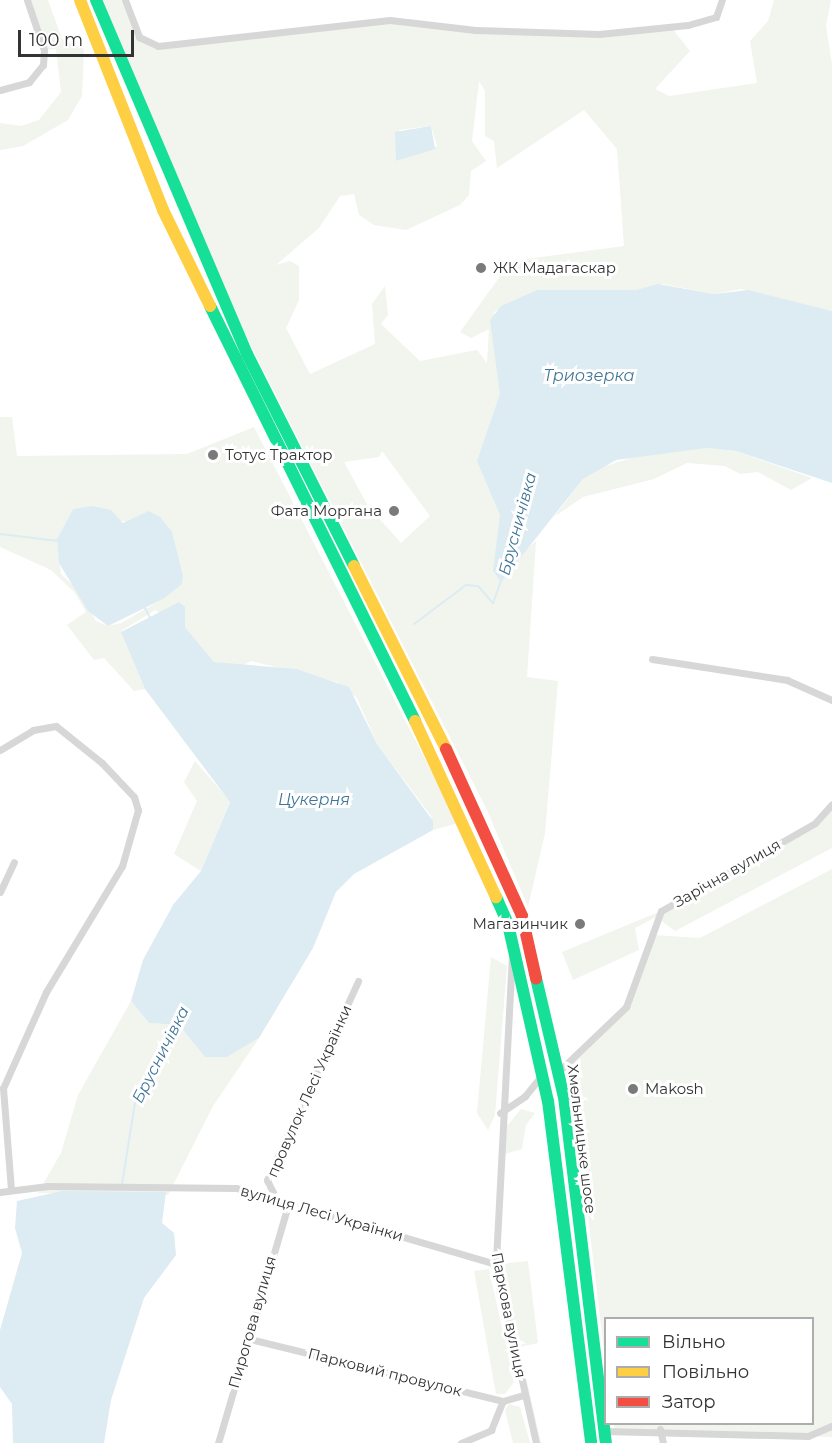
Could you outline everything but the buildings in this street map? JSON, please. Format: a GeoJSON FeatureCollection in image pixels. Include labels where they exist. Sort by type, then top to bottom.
{"type":"FeatureCollection","features":[{"type":"Feature","properties":{"kind":"highway","name":"Хмельницьке шосе"},"geometry":{"type":"LineString","coordinates":[[80,0],[163,210],[464,820],[514,944],[543,1073],[591,1443]]}},
{"type":"Feature","properties":{"kind":"highway","name":"Хмельницьке шосе"},"geometry":{"type":"LineString","coordinates":[[96,0],[247,354],[479,814],[522,916],[559,1071],[605,1437]]}},
{"type":"Feature","properties":{"kind":"highway"},"geometry":{"type":"LineString","coordinates":[[543,1073],[559,1071]]}},
{"type":"Feature","properties":{"kind":"street"},"geometry":{"type":"LineString","coordinates":[[0,90],[29,82],[43,65],[44,50],[27,0]]}},
{"type":"Feature","properties":{"kind":"street"},"geometry":{"type":"LineString","coordinates":[[125,0],[139,37],[158,46],[390,20],[475,30],[598,34],[688,25],[716,17],[722,0]]}},
{"type":"Feature","properties":{"kind":"street"},"geometry":{"type":"LineString","coordinates":[[652,659],[787,680],[832,700]]}},
{"type":"Feature","properties":{"kind":"street"},"geometry":{"type":"LineString","coordinates":[[0,750],[33,730],[56,726],[102,763],[134,797],[138,810],[122,866],[46,992],[1,1087],[11,1189]]}},
{"type":"Feature","properties":{"kind":"street","name":"Зарічна вулиця"},"geometry":{"type":"LineString","coordinates":[[559,1071],[626,1007],[661,911],[815,823],[832,804]]}},
{"type":"Feature","properties":{"kind":"street"},"geometry":{"type":"LineString","coordinates":[[0,892],[15,862]]}},
{"type":"Feature","properties":{"kind":"street","name":"Паркова вулиця"},"geometry":{"type":"LineString","coordinates":[[514,944],[500,1113],[496,1264],[536,1443]]}},
{"type":"Feature","properties":{"kind":"street","name":"провулок Лесі Українки"},"geometry":{"type":"LineString","coordinates":[[277,1200],[267,1180],[358,981]]}},
{"type":"Feature","properties":{"kind":"street"},"geometry":{"type":"LineString","coordinates":[[500,1113],[525,1096],[543,1073]]}},
{"type":"Feature","properties":{"kind":"street","name":"вулиця Лесі Українки"},"geometry":{"type":"LineString","coordinates":[[0,1192],[11,1189],[236,1188],[496,1264]]}},
{"type":"Feature","properties":{"kind":"street","name":"Пирогова вулиця"},"geometry":{"type":"LineString","coordinates":[[218,1443],[246,1338],[289,1202]]}},
{"type":"Feature","properties":{"kind":"street","name":"Парковий провулок"},"geometry":{"type":"LineString","coordinates":[[246,1338],[503,1401],[524,1395]]}},
{"type":"Feature","properties":{"kind":"street"},"geometry":{"type":"LineString","coordinates":[[461,1443],[491,1430],[503,1401]]}},
{"type":"Feature","properties":{"kind":"street"},"geometry":{"type":"LineString","coordinates":[[605,1437],[660,1429],[808,1439],[832,1426]]}},
{"type":"Feature","properties":{"kind":"street"},"geometry":{"type":"LineString","coordinates":[[660,1429],[663,1443]]}},
{"type":"Feature","properties":{"kind":"shaded area"},"geometry":{"type":"Polygon","coordinates":[[[27,0],[48,0],[62,39],[84,49],[82,96],[68,120],[23,146],[0,150],[0,123],[21,126],[39,120],[61,92],[56,49],[44,50],[27,0]]]}},
{"type":"Feature","properties":{"kind":"shaded area"},"geometry":{"type":"Polygon","coordinates":[[[100,0],[121,0],[134,31],[158,46],[390,20],[475,30],[598,34],[671,27],[690,51],[655,89],[669,96],[757,83],[750,41],[768,21],[774,0],[831,0],[826,26],[832,64],[832,311],[741,289],[714,294],[663,284],[636,290],[537,290],[494,312],[523,552],[536,541],[527,677],[558,681],[545,833],[528,907],[487,810],[231,307],[100,0]],[[479,81],[472,141],[486,161],[471,171],[469,195],[460,205],[406,230],[374,225],[359,215],[354,194],[340,196],[319,228],[276,265],[290,261],[299,266],[299,300],[286,328],[310,374],[375,344],[372,304],[385,286],[388,315],[381,324],[420,361],[477,350],[487,363],[489,329],[471,338],[460,332],[511,261],[624,246],[617,149],[584,110],[497,168],[494,141],[485,136],[485,91],[479,81]],[[431,126],[399,130],[396,161],[437,146],[431,126]],[[382,451],[379,457],[344,462],[368,506],[401,543],[430,516],[382,451]]]}},
{"type":"Feature","properties":{"kind":"shaded area"},"geometry":{"type":"Polygon","coordinates":[[[0,417],[12,417],[17,456],[187,454],[254,427],[458,823],[433,830],[431,816],[377,744],[357,698],[337,682],[251,661],[242,666],[214,662],[185,627],[155,610],[121,631],[145,689],[134,691],[104,658],[94,660],[67,625],[86,612],[75,593],[51,570],[0,547],[0,417]],[[73,509],[57,539],[61,574],[78,590],[96,621],[108,626],[121,623],[163,599],[183,575],[172,533],[73,509]]]}},
{"type":"Feature","properties":{"kind":"shaded area"},"geometry":{"type":"Polygon","coordinates":[[[706,448],[736,451],[812,478],[791,490],[758,472],[740,474],[725,466],[687,463],[654,479],[583,497],[554,517],[583,479],[599,468],[651,452],[706,448]]]}},
{"type":"Feature","properties":{"kind":"shaded area"},"geometry":{"type":"Polygon","coordinates":[[[195,761],[230,801],[201,871],[174,854],[197,801],[184,782],[195,761]]]}},
{"type":"Feature","properties":{"kind":"shaded area"},"geometry":{"type":"Polygon","coordinates":[[[832,810],[832,848],[675,931],[656,917],[635,928],[639,950],[573,980],[562,952],[661,911],[832,810]]]}},
{"type":"Feature","properties":{"kind":"shaded area"},"geometry":{"type":"Polygon","coordinates":[[[832,869],[832,1437],[615,1430],[614,1425],[814,1425],[814,1317],[604,1317],[604,1351],[570,1062],[632,997],[653,935],[700,938],[832,869]]]}},
{"type":"Feature","properties":{"kind":"shaded area"},"geometry":{"type":"Polygon","coordinates":[[[491,957],[507,966],[495,1115],[488,1130],[477,1113],[491,957]]]}},
{"type":"Feature","properties":{"kind":"shaded area"},"geometry":{"type":"Polygon","coordinates":[[[131,1001],[149,1023],[179,1025],[205,1057],[227,1057],[259,1038],[213,1106],[168,1195],[38,1193],[61,1153],[78,1095],[131,1001]]]}},
{"type":"Feature","properties":{"kind":"shaded area"},"geometry":{"type":"Polygon","coordinates":[[[521,1109],[535,1113],[526,1125],[522,1149],[505,1154],[507,1126],[521,1109]]]}},
{"type":"Feature","properties":{"kind":"shaded area"},"geometry":{"type":"Polygon","coordinates":[[[528,1261],[538,1343],[519,1347],[541,1443],[536,1443],[496,1264],[528,1261]]]}},
{"type":"Feature","properties":{"kind":"shaded area"},"geometry":{"type":"Polygon","coordinates":[[[489,1269],[514,1382],[505,1394],[496,1394],[474,1271],[489,1269]]]}},
{"type":"Feature","properties":{"kind":"shaded area"},"geometry":{"type":"Polygon","coordinates":[[[509,1404],[520,1407],[530,1443],[513,1443],[505,1410],[509,1404]]]}},
{"type":"Feature","properties":{"kind":"water"},"geometry":{"type":"Polygon","coordinates":[[[431,126],[435,149],[396,161],[395,132],[431,126]]]}},
{"type":"Feature","properties":{"kind":"water","name":"Триозерка"},"geometry":{"type":"Polygon","coordinates":[[[658,284],[714,294],[748,290],[832,311],[832,483],[736,451],[706,448],[616,460],[583,479],[501,582],[493,571],[500,515],[477,461],[500,394],[490,320],[501,306],[537,290],[636,290],[658,284]]]}},
{"type":"Feature","properties":{"kind":"water"},"geometry":{"type":"Polygon","coordinates":[[[92,506],[111,510],[123,523],[149,511],[160,517],[172,532],[183,575],[182,584],[163,599],[108,626],[88,611],[59,563],[57,539],[73,509],[92,506]]]}},
{"type":"Feature","properties":{"kind":"water","name":"Цукерня"},"geometry":{"type":"Polygon","coordinates":[[[179,602],[185,607],[185,627],[214,662],[296,669],[349,687],[377,744],[433,821],[433,830],[354,874],[336,892],[313,948],[259,1038],[227,1057],[205,1057],[179,1025],[149,1023],[131,1001],[143,960],[173,905],[201,871],[230,802],[145,689],[121,632],[179,602]]]}},
{"type":"Feature","properties":{"kind":"water"},"geometry":{"type":"Polygon","coordinates":[[[62,1191],[166,1192],[162,1223],[174,1233],[176,1255],[144,1298],[111,1400],[104,1443],[13,1443],[12,1404],[0,1387],[0,1330],[22,1253],[15,1228],[17,1201],[62,1191]]]}},
{"type":"Feature","properties":{"kind":"waterway"},"geometry":{"type":"LineString","coordinates":[[0,534],[59,541]]}},
{"type":"Feature","properties":{"kind":"waterway","name":"Брусничівка"},"geometry":{"type":"LineString","coordinates":[[414,624],[466,585],[478,586],[493,603],[501,581]]}},
{"type":"Feature","properties":{"kind":"waterway"},"geometry":{"type":"LineString","coordinates":[[144,606],[151,620]]}},
{"type":"Feature","properties":{"kind":"waterway","name":"Брусничівка"},"geometry":{"type":"LineString","coordinates":[[122,1184],[135,1103],[180,1022]]}},
{"type":"Feature","properties":{"kind":"traffic: fast"},"geometry":{"type":"LineString","coordinates":[[96,0],[247,354],[354,566]]}},
{"type":"Feature","properties":{"kind":"traffic: fast"},"geometry":{"type":"LineString","coordinates":[[210,306],[415,721]]}},
{"type":"Feature","properties":{"kind":"traffic: fast"},"geometry":{"type":"LineString","coordinates":[[496,897],[508,924],[548,1101],[591,1443]]}},
{"type":"Feature","properties":{"kind":"traffic: fast"},"geometry":{"type":"LineString","coordinates":[[536,978],[564,1097],[606,1443]]}},
{"type":"Feature","properties":{"kind":"traffic: slow"},"geometry":{"type":"LineString","coordinates":[[80,0],[163,210],[210,306]]}},
{"type":"Feature","properties":{"kind":"traffic: slow"},"geometry":{"type":"LineString","coordinates":[[354,566],[446,749]]}},
{"type":"Feature","properties":{"kind":"traffic: slow"},"geometry":{"type":"LineString","coordinates":[[415,721],[496,897]]}},
{"type":"Feature","properties":{"kind":"traffic: jam"},"geometry":{"type":"LineString","coordinates":[[446,749],[522,916],[536,978]]}},
{"type":"Feature","properties":{"kind":"place","name":"ЖК Мадагаскар"},"geometry":{"type":"Point","coordinates":[481,268]}},
{"type":"Feature","properties":{"kind":"place","name":"Тотус Трактор"},"geometry":{"type":"Point","coordinates":[213,455]}},
{"type":"Feature","properties":{"kind":"place","name":"Фата Моргана"},"geometry":{"type":"Point","coordinates":[394,511]}},
{"type":"Feature","properties":{"kind":"place","name":"Магазинчик"},"geometry":{"type":"Point","coordinates":[580,924]}},
{"type":"Feature","properties":{"kind":"place","name":"Makosh"},"geometry":{"type":"Point","coordinates":[633,1089]}}]}
